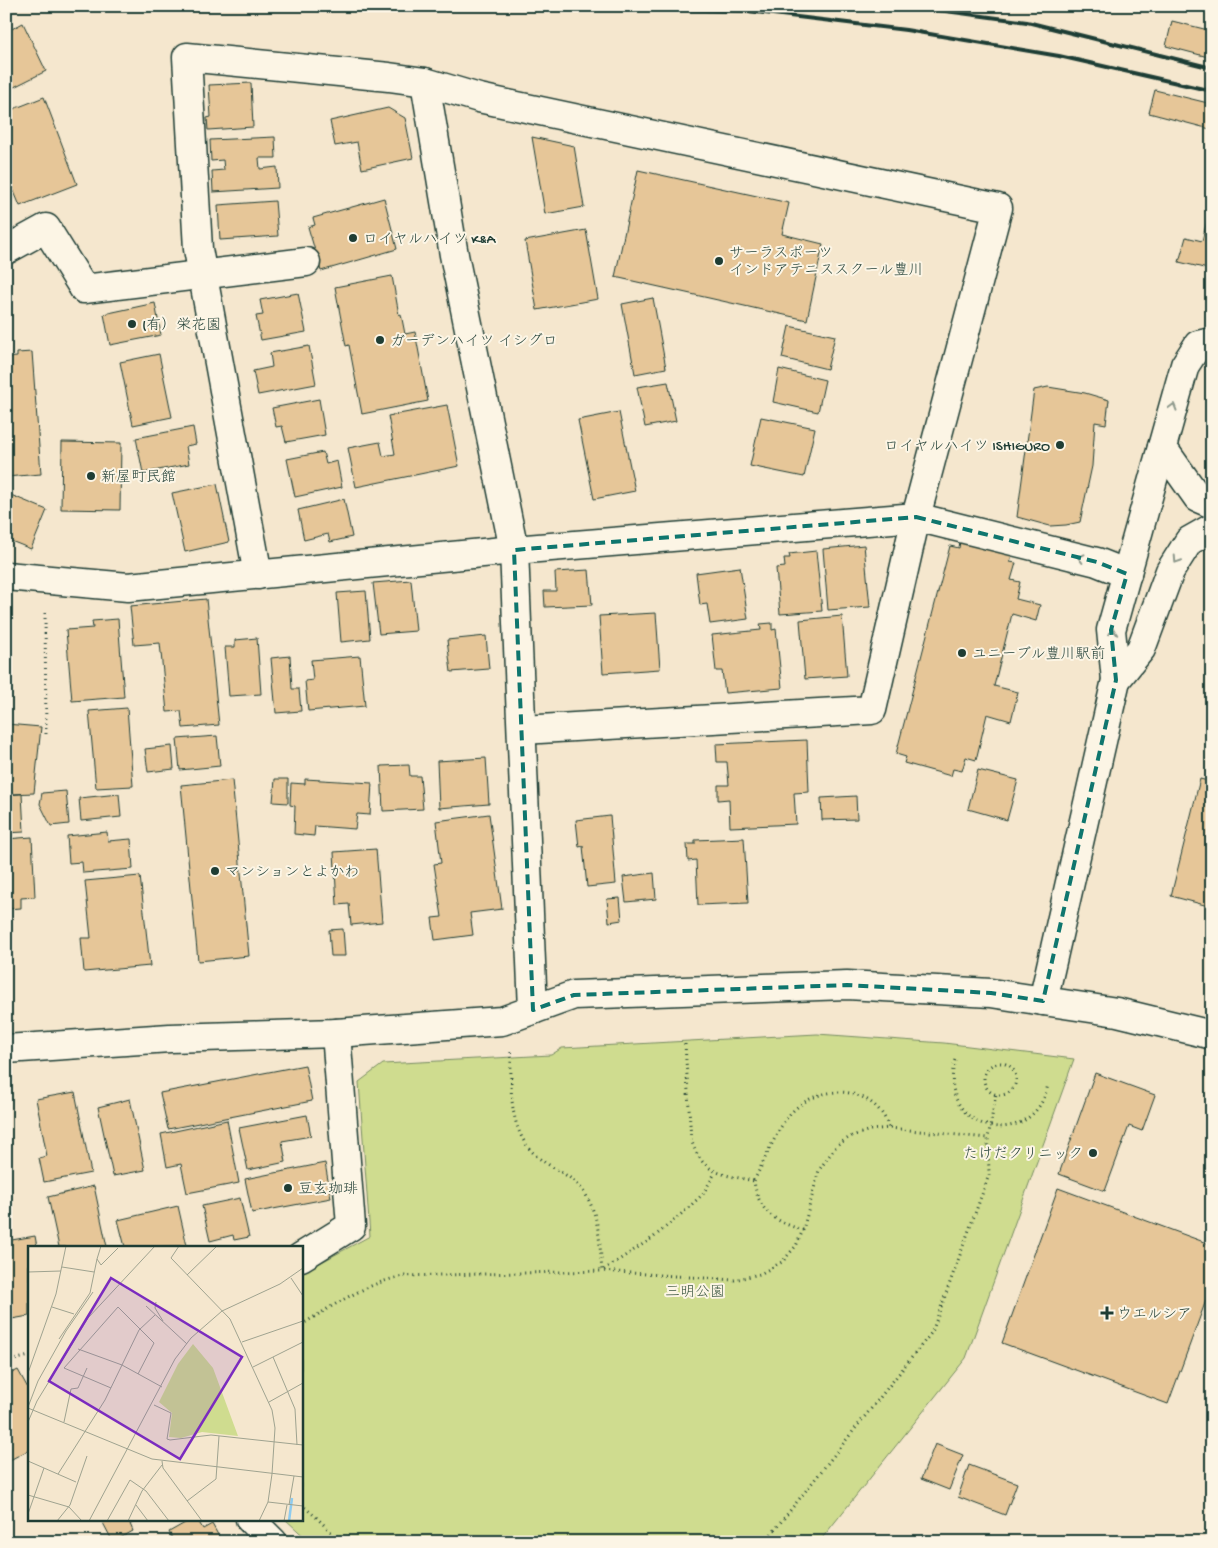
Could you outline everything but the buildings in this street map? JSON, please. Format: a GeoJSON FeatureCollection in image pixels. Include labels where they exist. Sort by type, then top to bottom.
{"type":"FeatureCollection","features":[{"type":"Feature","properties":{"kind":"street"},"geometry":{"type":"LineString","coordinates":[[258,575],[198,249],[187,57],[425,82],[489,100],[998,208],[916,517],[872,710],[522,730]]}},
{"type":"Feature","properties":{"kind":"street"},"geometry":{"type":"LineString","coordinates":[[425,82],[454,255],[514,550],[533,1010]]}},
{"type":"Feature","properties":{"kind":"street"},"geometry":{"type":"LineString","coordinates":[[6,250],[46,228],[84,289],[306,262]]}},
{"type":"Feature","properties":{"kind":"street"},"geometry":{"type":"LineString","coordinates":[[1043,1001],[1116,680],[1111,630],[1185,365],[1198,345],[1212,342]]}},
{"type":"Feature","properties":{"kind":"street"},"geometry":{"type":"LineString","coordinates":[[1162,447],[1198,498],[1212,504]]}},
{"type":"Feature","properties":{"kind":"street"},"geometry":{"type":"LineString","coordinates":[[6,576],[128,587],[514,550],[916,517],[1097,562],[1127,574]]}},
{"type":"Feature","properties":{"kind":"street"},"geometry":{"type":"LineString","coordinates":[[1116,680],[1140,649],[1170,572],[1190,540],[1212,528]]}},
{"type":"Feature","properties":{"kind":"street"},"geometry":{"type":"LineString","coordinates":[[6,1049],[170,1038],[336,1033],[502,1021],[574,995],[847,984],[991,993],[1117,1012],[1212,1035]]}},
{"type":"Feature","properties":{"kind":"street"},"geometry":{"type":"LineString","coordinates":[[302,1256],[351,1226],[336,1033]]}},
{"type":"Feature","properties":{"kind":"street"},"geometry":{"type":"LineString","coordinates":[[251,1520],[273,1542]]}},
{"type":"Feature","properties":{"kind":"path"},"geometry":{"type":"LineString","coordinates":[[45,579],[46,736]]}},
{"type":"Feature","properties":{"kind":"path"},"geometry":{"type":"LineString","coordinates":[[511,1044],[511,1098],[513,1115],[518,1130],[531,1151],[539,1159],[578,1184],[590,1203],[598,1230],[602,1271]]}},
{"type":"Feature","properties":{"kind":"path"},"geometry":{"type":"LineString","coordinates":[[685,1044],[691,1139],[698,1157],[715,1173],[754,1181]]}},
{"type":"Feature","properties":{"kind":"path"},"geometry":{"type":"LineString","coordinates":[[956,1060],[951,1081],[956,1097],[961,1108],[982,1124],[1003,1127],[1012,1126],[1029,1118],[1043,1101],[1048,1084]]}},
{"type":"Feature","properties":{"kind":"path"},"geometry":{"type":"LineString","coordinates":[[994,1064],[1007,1064],[1014,1072],[1015,1083],[1012,1089],[1006,1093],[996,1094],[985,1084],[985,1072],[994,1064]]}},
{"type":"Feature","properties":{"kind":"path"},"geometry":{"type":"LineString","coordinates":[[803,1230],[787,1225],[770,1215],[758,1198],[754,1181],[785,1120],[810,1098],[839,1092],[857,1094],[875,1105],[882,1112],[889,1128]]}},
{"type":"Feature","properties":{"kind":"path"},"geometry":{"type":"LineString","coordinates":[[765,1542],[932,1332],[989,1175],[988,1138],[996,1094]]}},
{"type":"Feature","properties":{"kind":"path"},"geometry":{"type":"LineString","coordinates":[[302,1324],[356,1292],[397,1277],[444,1274],[602,1271],[734,1280],[760,1274],[782,1262],[796,1246],[803,1230],[818,1170],[838,1145],[852,1136],[870,1130],[889,1128],[988,1138]]}},
{"type":"Feature","properties":{"kind":"path"},"geometry":{"type":"LineString","coordinates":[[602,1271],[654,1237],[686,1210],[703,1194],[715,1173]]}},
{"type":"Feature","properties":{"kind":"path"},"geometry":{"type":"LineString","coordinates":[[6,1362],[28,1356]]}},
{"type":"Feature","properties":{"kind":"path"},"geometry":{"type":"LineString","coordinates":[[302,1505],[316,1516],[341,1542]]}},
{"type":"Feature","properties":{"kind":"path"},"geometry":{"type":"LineString","coordinates":[[718,1536],[726,1542]]}},
{"type":"Feature","properties":{"kind":"highlighted area"},"geometry":{"type":"Polygon","coordinates":[[[916,517],[1097,562],[1127,574],[1111,630],[1116,680],[1043,1001],[991,993],[847,985],[574,995],[533,1010],[514,550],[916,517]]]}},
{"type":"Feature","properties":{"kind":"green space","name":"三明公園"},"geometry":{"type":"Polygon","coordinates":[[[817,1034],[944,1043],[1074,1059],[966,1358],[819,1542],[310,1542],[286,1520],[302,1520],[302,1272],[370,1236],[359,1082],[383,1064],[551,1055],[562,1048],[817,1034]]]}},
{"type":"Feature","properties":{"kind":"railway"},"geometry":{"type":"LineString","coordinates":[[526,6],[748,11],[906,30],[1059,56],[1212,91]]}},
{"type":"Feature","properties":{"kind":"railway"},"geometry":{"type":"LineString","coordinates":[[908,6],[1027,22],[1212,68]]}},
{"type":"Feature","properties":{"kind":"place","name":"ロイヤルハイツ K&A"},"geometry":{"type":"Point","coordinates":[353,238]}},
{"type":"Feature","properties":{"kind":"place","name":"サーラスポーツ インドアテニススクール豊川"},"geometry":{"type":"Point","coordinates":[719,261]}},
{"type":"Feature","properties":{"kind":"place","name":"(有）栄花園"},"geometry":{"type":"Point","coordinates":[132,324]}},
{"type":"Feature","properties":{"kind":"place","name":"ガーデンハイツ イシグロ"},"geometry":{"type":"Point","coordinates":[380,340]}},
{"type":"Feature","properties":{"kind":"place","name":"ロイヤルハイツ ISHIGURO"},"geometry":{"type":"Point","coordinates":[1060,445]}},
{"type":"Feature","properties":{"kind":"place","name":"新屋町民館"},"geometry":{"type":"Point","coordinates":[91,476]}},
{"type":"Feature","properties":{"kind":"place","name":"ユニーブル豊川駅前"},"geometry":{"type":"Point","coordinates":[962,653]}},
{"type":"Feature","properties":{"kind":"place","name":"マンションとよかわ"},"geometry":{"type":"Point","coordinates":[215,871]}},
{"type":"Feature","properties":{"kind":"place","name":"たけだクリニック"},"geometry":{"type":"Point","coordinates":[1093,1153]}},
{"type":"Feature","properties":{"kind":"place","name":"豆玄珈琲"},"geometry":{"type":"Point","coordinates":[288,1188]}},
{"type":"Feature","properties":{"kind":"place","name":"ウエルシア"},"geometry":{"type":"Point","coordinates":[1107,1313]}}]}
